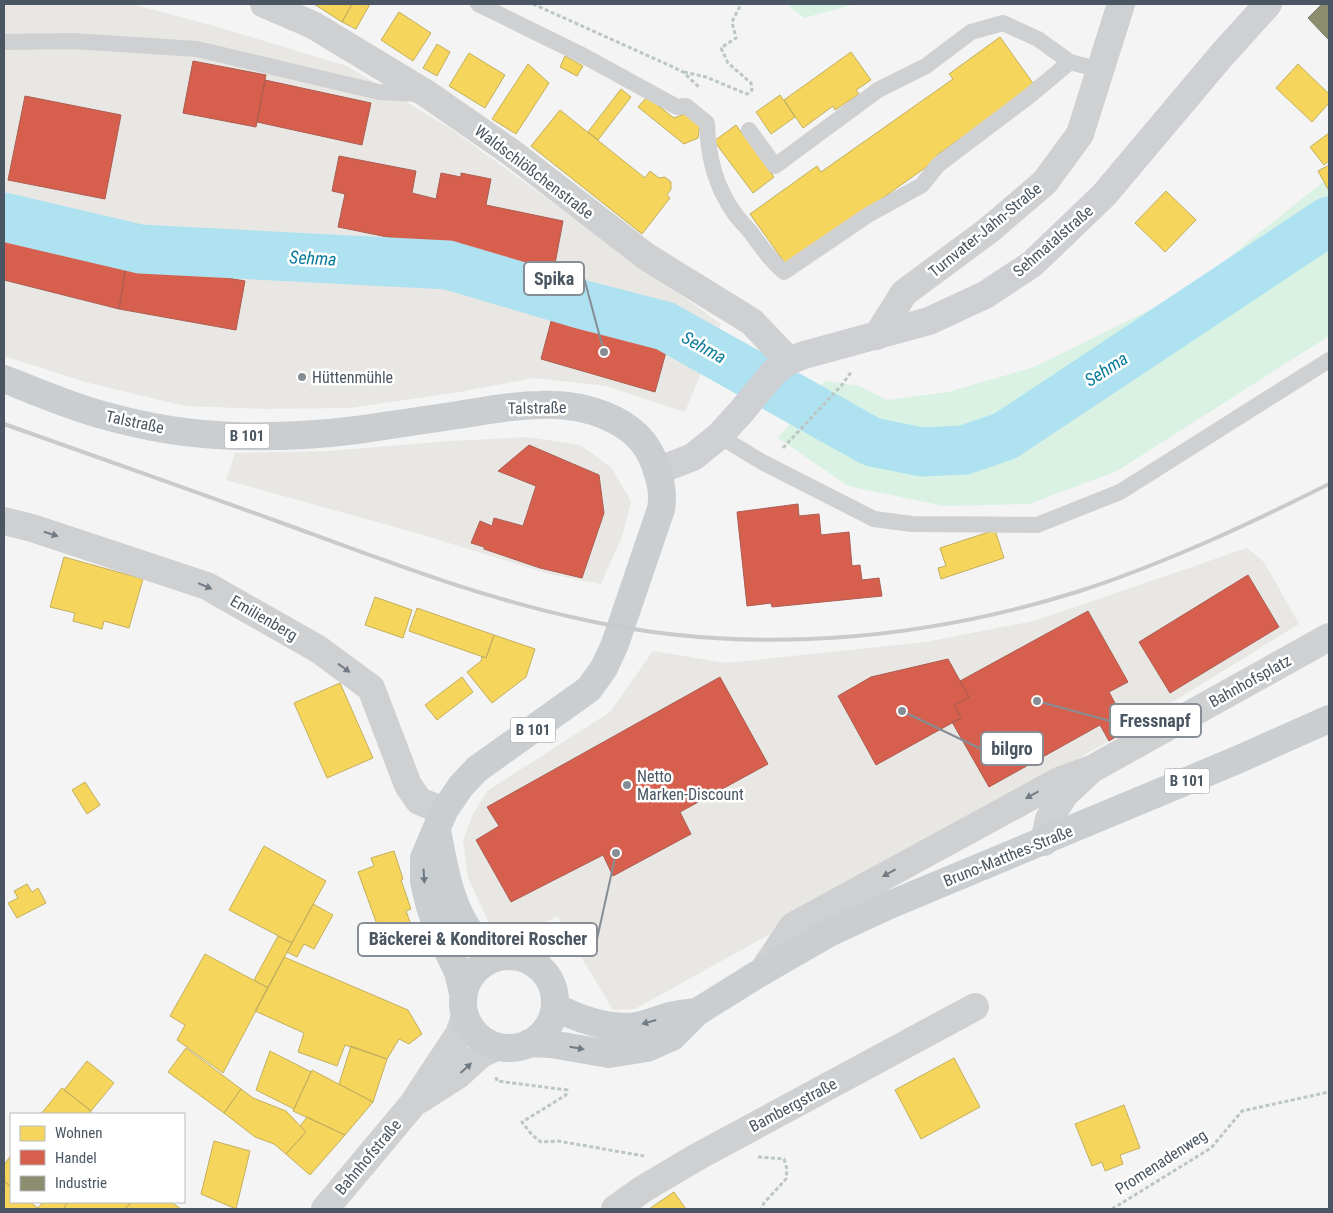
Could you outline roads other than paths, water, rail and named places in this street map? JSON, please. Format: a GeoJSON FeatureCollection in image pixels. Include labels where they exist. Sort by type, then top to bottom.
{"type":"FeatureCollection","features":[{"type":"Feature","properties":{"kind":"main road","name":"Sehmatalstraße"},"geometry":{"type":"LineString","coordinates":[[657,471],[693,456],[719,436],[781,366],[804,354],[929,321],[985,296],[1032,264],[1104,195],[1215,63],[1268,4]]}},
{"type":"Feature","properties":{"kind":"main road","name":"Talstraße"},"geometry":{"type":"LineString","coordinates":[[4,379],[98,414],[195,434],[236,436],[288,435],[354,430],[540,404],[576,407],[611,418],[629,428],[644,443],[652,456],[657,471],[663,496],[661,509],[618,635],[604,668],[589,690],[477,769],[460,786],[440,821]]}},
{"type":"Feature","properties":{"kind":"main road","name":"Bruno-Matthes-Straße"},"geometry":{"type":"LineString","coordinates":[[510,1046],[551,1044],[609,1054],[647,1048],[672,1037],[697,1012],[763,970],[829,934],[887,906],[1044,842],[1329,719]]}},
{"type":"Feature","properties":{"kind":"main road"},"geometry":{"type":"LineString","coordinates":[[440,821],[446,876],[457,908],[473,935],[484,947],[500,956]]}},
{"type":"Feature","properties":{"kind":"main road","name":"B 101"},"geometry":{"type":"LineString","coordinates":[[440,821],[424,858],[424,882],[438,930],[458,972],[464,1005]]}},
{"type":"Feature","properties":{"kind":"main road"},"geometry":{"type":"LineString","coordinates":[[512,955],[523,958],[533,962],[542,969],[553,988],[555,1006],[547,1028],[539,1037],[510,1046],[484,1041],[472,1031],[464,1005],[466,982],[476,969],[490,959],[500,956],[512,955]]}},
{"type":"Feature","properties":{"kind":"main road","name":"Bruno-Matthes-Straße"},"geometry":{"type":"LineString","coordinates":[[555,1006],[567,1014],[609,1026],[620,1027],[637,1026],[672,1016],[697,1012]]}},
{"type":"Feature","properties":{"kind":"street","name":"Waldschlößchenstraße"},"geometry":{"type":"LineString","coordinates":[[264,4],[314,26],[427,94],[512,153],[647,257],[752,322],[781,366]]}},
{"type":"Feature","properties":{"kind":"street","name":"Turnvater-Jahn-Straße"},"geometry":{"type":"LineString","coordinates":[[877,336],[904,293],[989,230],[1045,182],[1080,134],[1121,4]]}},
{"type":"Feature","properties":{"kind":"street","name":"Emilienberg"},"geometry":{"type":"LineString","coordinates":[[4,520],[207,586],[318,648],[371,688],[408,785],[419,800],[440,821]]}},
{"type":"Feature","properties":{"kind":"street","name":"Bahnhofsplatz"},"geometry":{"type":"LineString","coordinates":[[1044,842],[1049,818],[1065,794],[1092,769],[1329,637]]}},
{"type":"Feature","properties":{"kind":"street"},"geometry":{"type":"LineString","coordinates":[[763,970],[793,926],[1059,781],[1092,769]]}},
{"type":"Feature","properties":{"kind":"street","name":"Bahnhofstraße"},"geometry":{"type":"LineString","coordinates":[[324,1209],[412,1105],[459,1034],[464,1005]]}},
{"type":"Feature","properties":{"kind":"street","name":"Bambergstraße"},"geometry":{"type":"LineString","coordinates":[[615,1209],[643,1189],[698,1157],[975,1007]]}},
{"type":"Feature","properties":{"kind":"street","name":"Bahnhofstraße"},"geometry":{"type":"LineString","coordinates":[[412,1105],[458,1075],[481,1054],[510,1046]]}},
{"type":"Feature","properties":{"kind":"lane"},"geometry":{"type":"LineString","coordinates":[[478,4],[584,56],[677,107],[686,106],[707,124],[708,148],[720,192],[770,260],[784,272],[868,215],[922,185],[938,165],[1028,97],[1070,62]]}},
{"type":"Feature","properties":{"kind":"lane"},"geometry":{"type":"LineString","coordinates":[[749,130],[775,166],[878,90],[926,66],[971,32],[1003,23],[1038,39],[1070,62],[1100,70]]}},
{"type":"Feature","properties":{"kind":"lane"},"geometry":{"type":"LineString","coordinates":[[4,42],[73,41],[197,49],[378,92],[427,94]]}},
{"type":"Feature","properties":{"kind":"lane"},"geometry":{"type":"LineString","coordinates":[[719,436],[762,462],[874,519],[912,524],[1037,525],[1120,492],[1329,360]]}},
{"type":"Feature","properties":{"kind":"waterway","name":"Sehma"},"geometry":{"type":"LineString","coordinates":[[4,217],[140,249],[448,265],[580,304],[665,326],[872,442],[922,452],[964,450],[1005,436],[1329,221]]}},
{"type":"Feature","properties":{"kind":"railway"},"geometry":{"type":"LineString","coordinates":[[4,424],[474,591],[585,620],[647,631],[709,638],[772,640],[834,638],[897,632],[959,622],[1020,608],[1080,591],[1144,568],[1238,528],[1329,484]]}},
{"type":"Feature","properties":{"kind":"place","name":"Spika"},"geometry":{"type":"Point","coordinates":[604,352]}},
{"type":"Feature","properties":{"kind":"place","name":"Hüttenmühle"},"geometry":{"type":"Point","coordinates":[302,377]}},
{"type":"Feature","properties":{"kind":"place","name":"Fressnapf"},"geometry":{"type":"Point","coordinates":[1037,701]}},
{"type":"Feature","properties":{"kind":"place","name":"bilgro"},"geometry":{"type":"Point","coordinates":[902,711]}},
{"type":"Feature","properties":{"kind":"place","name":"Netto Marken-Discount"},"geometry":{"type":"Point","coordinates":[627,785]}},
{"type":"Feature","properties":{"kind":"place","name":"Bäckerei & Konditorei Roscher"},"geometry":{"type":"Point","coordinates":[616,853]}}]}
